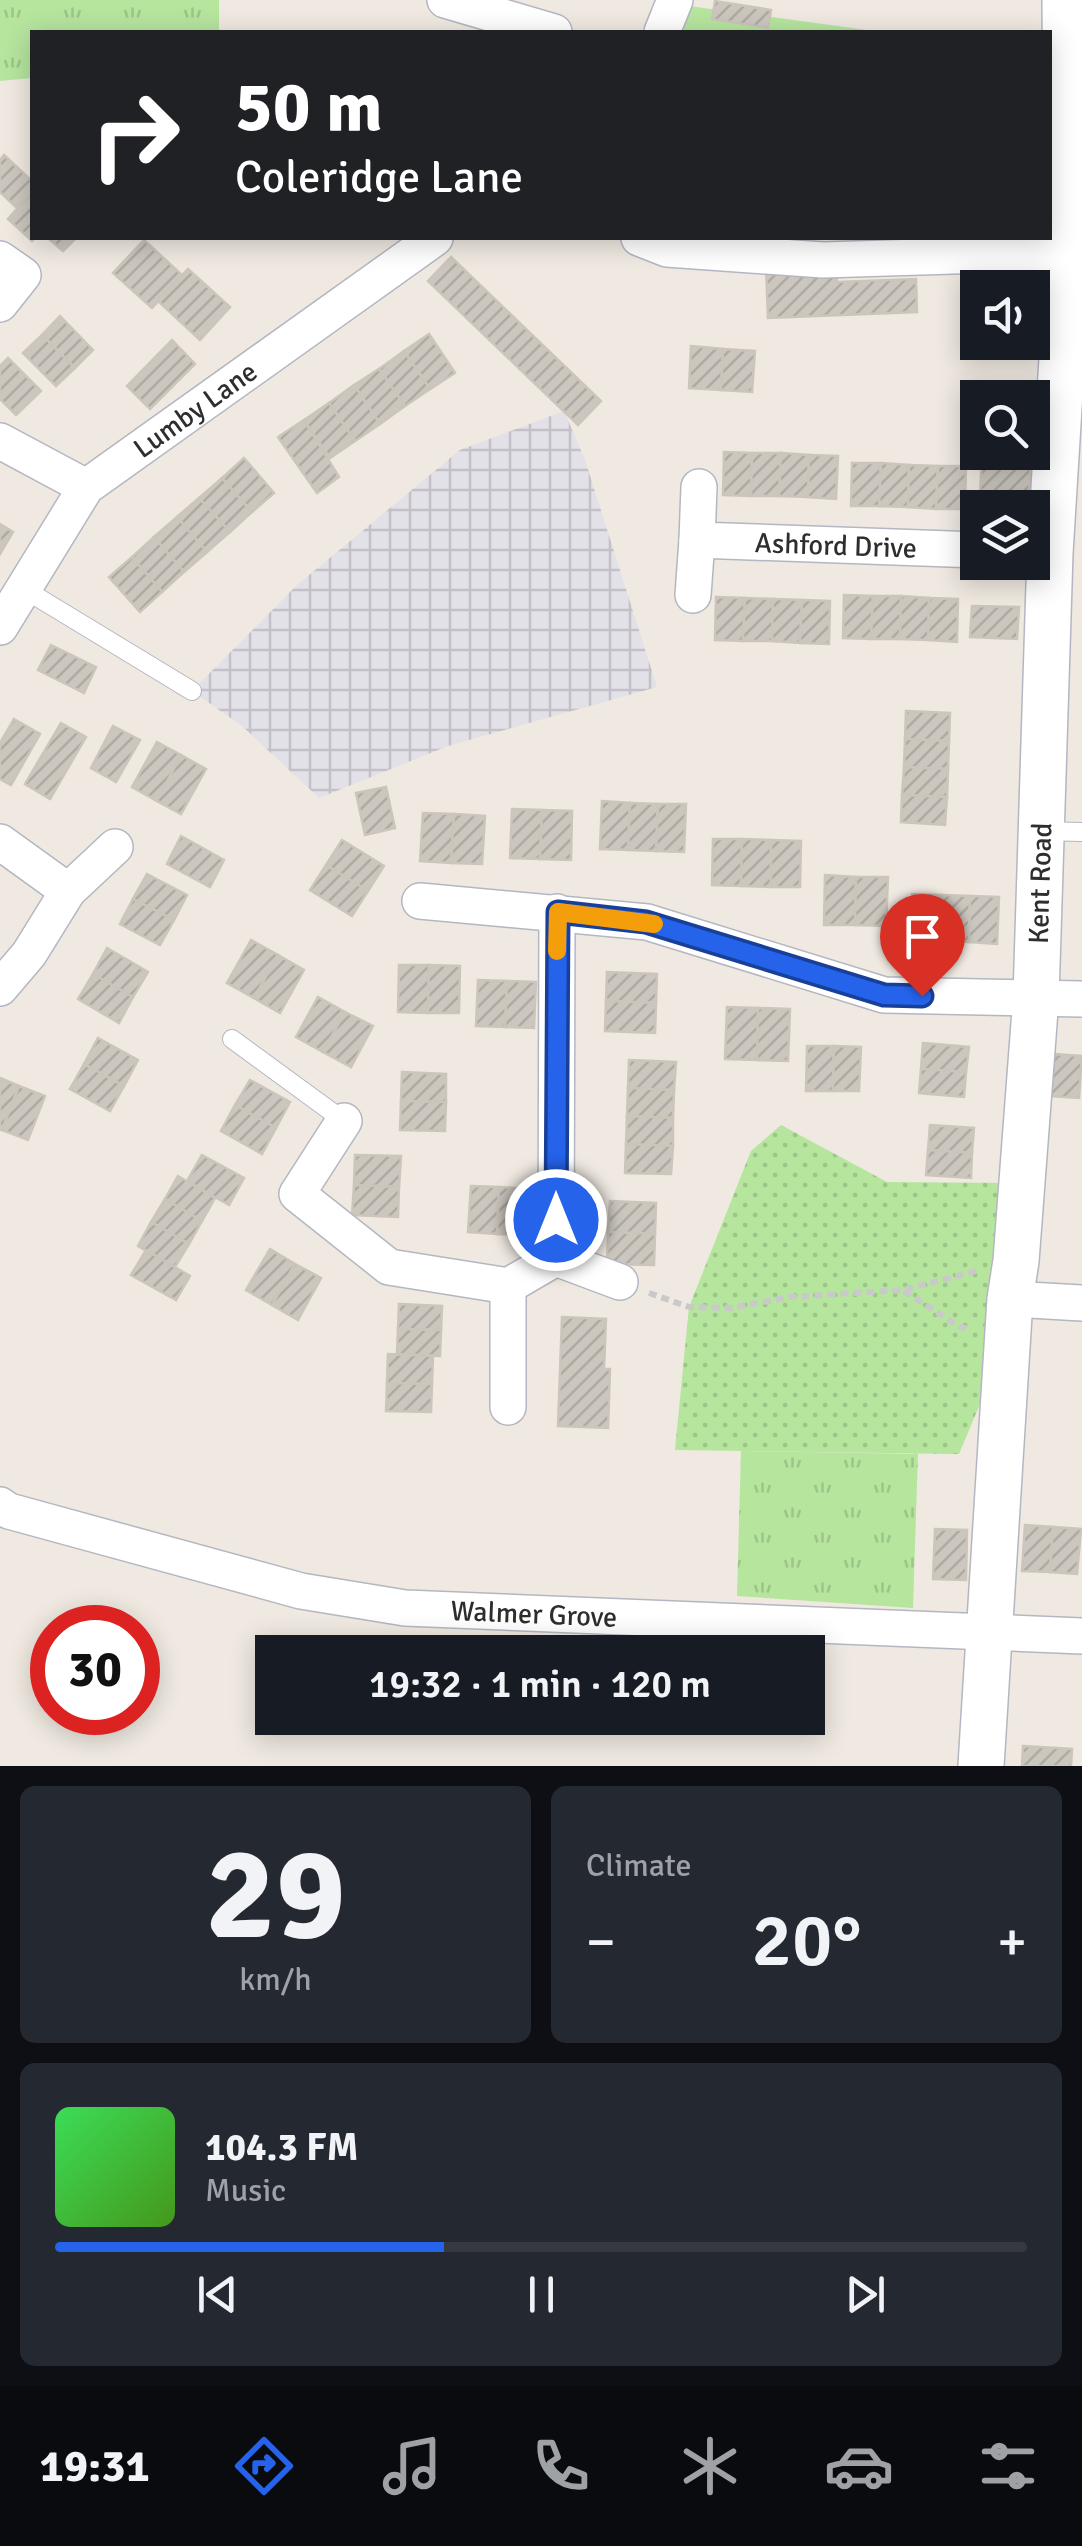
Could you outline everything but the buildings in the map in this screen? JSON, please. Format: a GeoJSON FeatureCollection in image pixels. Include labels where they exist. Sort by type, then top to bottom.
{"type":"FeatureCollection","features":[{"type":"Feature","properties":{"kind":"street"},"geometry":{"type":"LineString","coordinates":[[445,0],[547,30]]}},
{"type":"Feature","properties":{"kind":"street"},"geometry":{"type":"LineString","coordinates":[[663,30],[676,0]]}},
{"type":"Feature","properties":{"kind":"street","name":"Kent Road"},"geometry":{"type":"LineString","coordinates":[[1050,517],[1062,469],[1072,271],[1066,0]]}},
{"type":"Feature","properties":{"kind":"street","name":"Lumby Lane"},"geometry":{"type":"LineString","coordinates":[[0,626],[86,488],[431,240]]}},
{"type":"Feature","properties":{"kind":"street"},"geometry":{"type":"LineString","coordinates":[[644,240],[667,249],[823,260],[985,255],[1072,271]]}},
{"type":"Feature","properties":{"kind":"street"},"geometry":{"type":"LineString","coordinates":[[0,260],[23,275],[0,304]]}},
{"type":"Feature","properties":{"kind":"street"},"geometry":{"type":"LineString","coordinates":[[0,441],[86,488]]}},
{"type":"Feature","properties":{"kind":"street"},"geometry":{"type":"LineString","coordinates":[[693,595],[700,488]]}},
{"type":"Feature","properties":{"kind":"street","name":"Ashford Drive"},"geometry":{"type":"LineString","coordinates":[[697,540],[960,549]]}},
{"type":"Feature","properties":{"kind":"street","name":"Kent Road"},"geometry":{"type":"LineString","coordinates":[[981,1766],[1011,1299],[1036,997],[1061,831],[1043,580]]}},
{"type":"Feature","properties":{"kind":"street"},"geometry":{"type":"LineString","coordinates":[[0,842],[68,891]]}},
{"type":"Feature","properties":{"kind":"street"},"geometry":{"type":"LineString","coordinates":[[7,996],[68,891],[114,847]]}},
{"type":"Feature","properties":{"kind":"street"},"geometry":{"type":"LineString","coordinates":[[420,901],[646,922],[884,995],[1082,999]]}},
{"type":"Feature","properties":{"kind":"street"},"geometry":{"type":"LineString","coordinates":[[556,1258],[558,912]]}},
{"type":"Feature","properties":{"kind":"street"},"geometry":{"type":"LineString","coordinates":[[344,1121],[298,1194],[389,1267],[508,1286],[556,1258]]}},
{"type":"Feature","properties":{"kind":"street"},"geometry":{"type":"LineString","coordinates":[[556,1258],[620,1282]]}},
{"type":"Feature","properties":{"kind":"street"},"geometry":{"type":"LineString","coordinates":[[508,1286],[508,1407]]}},
{"type":"Feature","properties":{"kind":"street"},"geometry":{"type":"LineString","coordinates":[[1011,1299],[1082,1302]]}},
{"type":"Feature","properties":{"kind":"street","name":"Walmer Grove"},"geometry":{"type":"LineString","coordinates":[[3,1515],[301,1592],[405,1608],[1082,1636]]}},
{"type":"Feature","properties":{"kind":"lane"},"geometry":{"type":"LineString","coordinates":[[24,589],[192,691]]}},
{"type":"Feature","properties":{"kind":"lane"},"geometry":{"type":"LineString","coordinates":[[232,1039],[344,1121]]}},
{"type":"Feature","properties":{"kind":"path"},"geometry":{"type":"LineString","coordinates":[[620,1282],[689,1307],[731,1308],[788,1298],[903,1290],[1011,1299]]}},
{"type":"Feature","properties":{"kind":"path"},"geometry":{"type":"LineString","coordinates":[[903,1290],[960,1327],[1011,1299]]}},
{"type":"Feature","properties":{"kind":"shaded area"},"geometry":{"type":"Polygon","coordinates":[[[564,411],[585,460],[657,687],[448,746],[319,798],[242,726],[192,691],[296,586],[460,450],[564,411]]]}},
{"type":"Feature","properties":{"kind":"green space"},"geometry":{"type":"Polygon","coordinates":[[[0,0],[219,0],[219,30],[30,30],[30,78],[0,81],[0,0]]]}},
{"type":"Feature","properties":{"kind":"green space"},"geometry":{"type":"Polygon","coordinates":[[[674,4],[867,30],[663,30],[674,4]]]}},
{"type":"Feature","properties":{"kind":"green space"},"geometry":{"type":"Polygon","coordinates":[[[781,1125],[887,1182],[1022,1183],[1008,1337],[959,1454],[675,1450],[689,1307],[751,1151],[781,1125]]]}},
{"type":"Feature","properties":{"kind":"green space"},"geometry":{"type":"Polygon","coordinates":[[[741,1451],[918,1454],[913,1608],[737,1596],[741,1451]]]}},
{"type":"Feature","properties":{"kind":"slow traffic"},"geometry":{"type":"LineString","coordinates":[[557,951],[558,912],[654,924]]}},
{"type":"Feature","properties":{"kind":"route"},"geometry":{"type":"LineString","coordinates":[[556,1220],[558,912],[646,922],[884,995],[922,996]]}}]}
